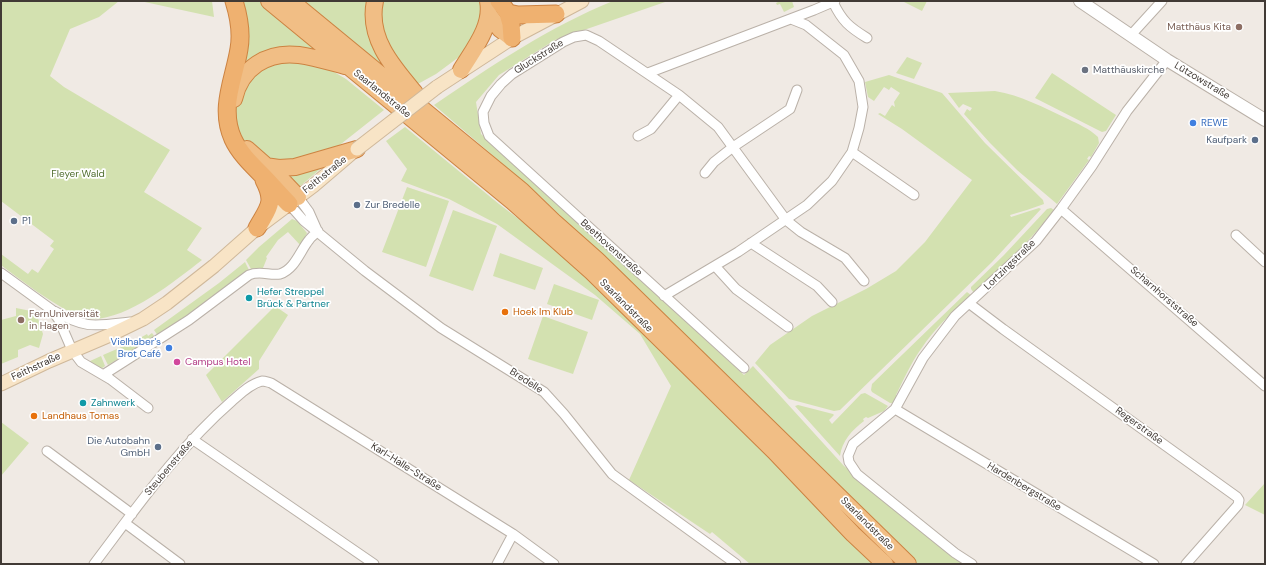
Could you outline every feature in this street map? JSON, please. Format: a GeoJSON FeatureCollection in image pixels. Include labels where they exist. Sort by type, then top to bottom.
{"type":"FeatureCollection","features":[{"type":"Feature","properties":{"kind":"highway"},"geometry":{"type":"LineString","coordinates":[[234,1],[238,16],[240,38],[239,49],[228,97],[227,116],[233,140],[244,156],[263,169],[295,168],[357,149]]}},
{"type":"Feature","properties":{"kind":"highway","name":"Saarlandstraße"},"geometry":{"type":"LineString","coordinates":[[269,1],[512,201],[592,272],[774,451],[853,534],[885,564]]}},
{"type":"Feature","properties":{"kind":"highway"},"geometry":{"type":"LineString","coordinates":[[291,1],[440,123]]}},
{"type":"Feature","properties":{"kind":"highway"},"geometry":{"type":"LineString","coordinates":[[375,1],[373,10],[374,26],[379,42],[402,78],[440,123]]}},
{"type":"Feature","properties":{"kind":"highway"},"geometry":{"type":"LineString","coordinates":[[503,7],[518,15],[556,14]]}},
{"type":"Feature","properties":{"kind":"highway"},"geometry":{"type":"LineString","coordinates":[[503,7],[511,24],[512,38]]}},
{"type":"Feature","properties":{"kind":"highway"},"geometry":{"type":"LineString","coordinates":[[488,8],[500,29],[512,38]]}},
{"type":"Feature","properties":{"kind":"highway"},"geometry":{"type":"LineString","coordinates":[[461,70],[478,43],[488,8]]}},
{"type":"Feature","properties":{"kind":"highway"},"geometry":{"type":"LineString","coordinates":[[294,200],[263,169],[248,151],[236,131],[232,108],[238,84],[250,69],[266,59],[288,54],[300,55],[350,68]]}},
{"type":"Feature","properties":{"kind":"highway","name":"Saarlandstraße"},"geometry":{"type":"LineString","coordinates":[[440,123],[522,191],[597,260],[908,564]]}},
{"type":"Feature","properties":{"kind":"highway"},"geometry":{"type":"LineString","coordinates":[[257,228],[271,201],[263,169]]}},
{"type":"Feature","properties":{"kind":"main road","name":"Feithstraße"},"geometry":{"type":"LineString","coordinates":[[1,384],[72,350],[139,321],[167,303],[202,276],[257,228],[437,87],[512,38],[582,1]]}},
{"type":"Feature","properties":{"kind":"street"},"geometry":{"type":"LineString","coordinates":[[648,73],[791,19],[834,1],[852,29],[867,38]]}},
{"type":"Feature","properties":{"kind":"street","name":"Lützowstraße"},"geometry":{"type":"LineString","coordinates":[[1080,1],[1167,60],[1265,120]]}},
{"type":"Feature","properties":{"kind":"street"},"geometry":{"type":"LineString","coordinates":[[1131,35],[1162,1]]}},
{"type":"Feature","properties":{"kind":"street"},"geometry":{"type":"LineString","coordinates":[[664,296],[751,244],[808,205],[832,181],[852,152],[863,107],[859,81],[844,55],[806,25],[791,19]]}},
{"type":"Feature","properties":{"kind":"street","name":"Gluckstraße"},"geometry":{"type":"LineString","coordinates":[[484,123],[483,112],[491,96],[512,74],[563,42],[574,37],[586,35],[599,41],[679,94],[718,127],[786,220],[801,232],[845,258],[864,281]]}},
{"type":"Feature","properties":{"kind":"street","name":"Lortzingstraße"},"geometry":{"type":"LineString","coordinates":[[972,564],[955,553],[857,474],[849,462],[848,456],[853,444],[856,441],[895,409],[923,358],[955,316],[970,304],[1036,241],[1092,166],[1127,111],[1167,60]]}},
{"type":"Feature","properties":{"kind":"street"},"geometry":{"type":"LineString","coordinates":[[705,173],[714,162],[733,147],[790,109],[797,90]]}},
{"type":"Feature","properties":{"kind":"street"},"geometry":{"type":"LineString","coordinates":[[638,136],[651,129],[679,94]]}},
{"type":"Feature","properties":{"kind":"street","name":"Beethovenstraße"},"geometry":{"type":"LineString","coordinates":[[484,123],[489,136],[496,144],[744,368]]}},
{"type":"Feature","properties":{"kind":"street"},"geometry":{"type":"LineString","coordinates":[[852,152],[914,195]]}},
{"type":"Feature","properties":{"kind":"street","name":"Bredelle"},"geometry":{"type":"LineString","coordinates":[[294,200],[304,221],[365,271],[441,328],[544,392],[564,414],[612,474],[736,564]]}},
{"type":"Feature","properties":{"kind":"street","name":"Scharnhorststraße"},"geometry":{"type":"LineString","coordinates":[[1061,209],[1265,386]]}},
{"type":"Feature","properties":{"kind":"street"},"geometry":{"type":"LineString","coordinates":[[103,374],[189,320],[249,275],[258,272],[278,274],[289,269],[294,264],[309,239],[318,231]]}},
{"type":"Feature","properties":{"kind":"street"},"geometry":{"type":"LineString","coordinates":[[1236,235],[1265,262]]}},
{"type":"Feature","properties":{"kind":"street"},"geometry":{"type":"LineString","coordinates":[[751,244],[818,286],[832,302]]}},
{"type":"Feature","properties":{"kind":"street"},"geometry":{"type":"LineString","coordinates":[[715,266],[736,289],[788,327]]}},
{"type":"Feature","properties":{"kind":"street"},"geometry":{"type":"LineString","coordinates":[[1,273],[52,310],[71,321],[84,325],[98,326],[139,321]]}},
{"type":"Feature","properties":{"kind":"street","name":"Regerstraße"},"geometry":{"type":"LineString","coordinates":[[970,304],[1237,497],[1239,500],[1238,505],[1186,564]]}},
{"type":"Feature","properties":{"kind":"street"},"geometry":{"type":"LineString","coordinates":[[52,310],[59,320],[72,350]]}},
{"type":"Feature","properties":{"kind":"street","name":"Feithstraße"},"geometry":{"type":"LineString","coordinates":[[72,350],[83,364],[103,374],[148,408]]}},
{"type":"Feature","properties":{"kind":"street","name":"Karl-Halle-Straße"},"geometry":{"type":"LineString","coordinates":[[254,384],[264,381],[270,383],[513,534],[554,564]]}},
{"type":"Feature","properties":{"kind":"street","name":"Steubenstraße"},"geometry":{"type":"LineString","coordinates":[[94,564],[155,483],[192,440],[216,415],[242,392],[254,384]]}},
{"type":"Feature","properties":{"kind":"street","name":"Hardenbergstraße"},"geometry":{"type":"LineString","coordinates":[[895,409],[1154,564]]}},
{"type":"Feature","properties":{"kind":"street"},"geometry":{"type":"LineString","coordinates":[[192,440],[374,564]]}},
{"type":"Feature","properties":{"kind":"street"},"geometry":{"type":"LineString","coordinates":[[47,451],[132,514]]}},
{"type":"Feature","properties":{"kind":"street"},"geometry":{"type":"LineString","coordinates":[[125,523],[180,564]]}},
{"type":"Feature","properties":{"kind":"street"},"geometry":{"type":"LineString","coordinates":[[497,564],[513,534]]}},
{"type":"Feature","properties":{"kind":"green space","name":"Fleyer Wald"},"geometry":{"type":"Polygon","coordinates":[[[1,1],[119,1],[99,17],[70,29],[50,76],[64,87],[170,150],[144,192],[202,228],[187,250],[202,260],[149,298],[119,314],[104,318],[90,319],[81,317],[57,305],[1,265],[1,254],[28,274],[32,269],[38,273],[54,249],[50,246],[54,241],[1,201],[1,1]]]}},
{"type":"Feature","properties":{"kind":"green space"},"geometry":{"type":"Polygon","coordinates":[[[140,1],[212,1],[214,17],[140,1]]]}},
{"type":"Feature","properties":{"kind":"green space"},"geometry":{"type":"Polygon","coordinates":[[[240,1],[259,1],[330,59],[309,51],[239,73],[240,1]]]}},
{"type":"Feature","properties":{"kind":"green space"},"geometry":{"type":"Polygon","coordinates":[[[299,1],[369,1],[399,83],[299,1]]]}},
{"type":"Feature","properties":{"kind":"green space"},"geometry":{"type":"Polygon","coordinates":[[[380,1],[484,1],[485,13],[463,54],[436,74],[416,85],[384,41],[380,1]]]}},
{"type":"Feature","properties":{"kind":"green space"},"geometry":{"type":"Polygon","coordinates":[[[613,1],[668,1],[555,40],[499,75],[476,102],[481,134],[744,375],[753,366],[844,466],[968,564],[914,564],[539,195],[434,105],[543,35],[589,11],[613,1]]]}},
{"type":"Feature","properties":{"kind":"green space"},"geometry":{"type":"Polygon","coordinates":[[[780,1],[792,1],[794,7],[784,12],[780,4],[777,5],[776,3],[780,1]]]}},
{"type":"Feature","properties":{"kind":"green space"},"geometry":{"type":"Polygon","coordinates":[[[902,1],[927,1],[922,11],[902,1]]]}},
{"type":"Feature","properties":{"kind":"green space"},"geometry":{"type":"Polygon","coordinates":[[[907,57],[922,63],[914,79],[896,73],[907,57]]]}},
{"type":"Feature","properties":{"kind":"green space"},"geometry":{"type":"Polygon","coordinates":[[[280,59],[324,66],[346,79],[384,110],[341,144],[325,154],[276,164],[248,147],[243,140],[236,120],[236,100],[251,73],[280,59]]]}},
{"type":"Feature","properties":{"kind":"green space"},"geometry":{"type":"Polygon","coordinates":[[[1052,73],[1116,115],[1106,131],[1102,132],[1035,98],[1052,73]]]}},
{"type":"Feature","properties":{"kind":"green space"},"geometry":{"type":"Polygon","coordinates":[[[889,75],[942,93],[985,143],[1043,200],[1044,204],[1010,215],[1011,217],[1039,208],[1041,209],[992,262],[840,410],[834,411],[789,399],[755,363],[770,345],[812,316],[866,289],[896,271],[925,242],[972,180],[902,129],[878,114],[880,113],[885,116],[892,105],[895,107],[894,102],[900,93],[891,87],[889,90],[884,87],[874,101],[868,97],[865,82],[889,75]]]}},
{"type":"Feature","properties":{"kind":"green space"},"geometry":{"type":"Polygon","coordinates":[[[995,91],[1041,106],[1084,127],[1098,137],[1099,143],[1091,157],[1089,156],[1087,159],[1089,160],[1057,204],[1017,170],[964,114],[967,109],[970,111],[972,108],[963,104],[959,108],[948,93],[995,91]]]}},
{"type":"Feature","properties":{"kind":"green space"},"geometry":{"type":"Polygon","coordinates":[[[405,127],[499,204],[558,249],[878,564],[750,564],[712,532],[710,534],[629,480],[671,386],[640,334],[595,295],[497,224],[449,199],[401,181],[407,169],[386,141],[405,127]]]}},
{"type":"Feature","properties":{"kind":"green space"},"geometry":{"type":"Polygon","coordinates":[[[332,159],[298,188],[281,172],[332,159]]]}},
{"type":"Feature","properties":{"kind":"green space"},"geometry":{"type":"Polygon","coordinates":[[[407,187],[449,201],[426,267],[382,252],[407,187]]]}},
{"type":"Feature","properties":{"kind":"green space"},"geometry":{"type":"Polygon","coordinates":[[[1051,208],[1054,210],[1036,232],[974,293],[971,287],[1004,255],[1047,209],[1051,208]]]}},
{"type":"Feature","properties":{"kind":"green space"},"geometry":{"type":"Polygon","coordinates":[[[453,210],[497,226],[473,291],[429,276],[453,210]]]}},
{"type":"Feature","properties":{"kind":"green space"},"geometry":{"type":"Polygon","coordinates":[[[292,219],[297,221],[307,233],[301,246],[288,232],[278,240],[266,257],[267,258],[263,268],[251,269],[246,260],[292,219]]]}},
{"type":"Feature","properties":{"kind":"green space"},"geometry":{"type":"Polygon","coordinates":[[[500,253],[543,268],[535,290],[493,276],[500,253]]]}},
{"type":"Feature","properties":{"kind":"green space"},"geometry":{"type":"Polygon","coordinates":[[[245,262],[249,270],[184,319],[158,336],[154,330],[219,283],[245,262]]]}},
{"type":"Feature","properties":{"kind":"green space"},"geometry":{"type":"Polygon","coordinates":[[[554,284],[599,300],[592,320],[547,304],[554,284]]]}},
{"type":"Feature","properties":{"kind":"green space"},"geometry":{"type":"Polygon","coordinates":[[[967,292],[971,295],[938,327],[917,354],[893,403],[890,403],[872,392],[872,384],[967,292]]]}},
{"type":"Feature","properties":{"kind":"green space"},"geometry":{"type":"Polygon","coordinates":[[[275,306],[288,315],[259,361],[259,369],[222,402],[206,375],[275,306]]]}},
{"type":"Feature","properties":{"kind":"green space","name":"FernUniversität in Hagen"},"geometry":{"type":"Polygon","coordinates":[[[16,308],[36,312],[43,334],[39,348],[30,345],[18,350],[18,357],[1,364],[1,320],[16,316],[16,308]]]}},
{"type":"Feature","properties":{"kind":"green space"},"geometry":{"type":"Polygon","coordinates":[[[543,316],[588,332],[573,374],[528,359],[543,316]]]}},
{"type":"Feature","properties":{"kind":"green space"},"geometry":{"type":"Polygon","coordinates":[[[152,333],[155,337],[108,365],[103,355],[152,333]]]}},
{"type":"Feature","properties":{"kind":"green space"},"geometry":{"type":"Polygon","coordinates":[[[101,356],[105,366],[101,369],[88,362],[101,356]]]}},
{"type":"Feature","properties":{"kind":"green space"},"geometry":{"type":"Polygon","coordinates":[[[865,393],[888,406],[884,411],[863,419],[864,421],[855,428],[845,441],[840,456],[795,406],[798,405],[833,414],[834,415],[829,420],[832,424],[861,394],[865,393]]]}},
{"type":"Feature","properties":{"kind":"green space"},"geometry":{"type":"Polygon","coordinates":[[[1,422],[29,443],[1,476],[1,422]]]}},
{"type":"Feature","properties":{"kind":"green space"},"geometry":{"type":"Polygon","coordinates":[[[1265,483],[1265,515],[1245,505],[1265,483]]]}},
{"type":"Feature","properties":{"kind":"place","name":"Matthäus Kita"},"geometry":{"type":"Point","coordinates":[1239,27]}},
{"type":"Feature","properties":{"kind":"place","name":"Matthäuskirche"},"geometry":{"type":"Point","coordinates":[1085,70]}},
{"type":"Feature","properties":{"kind":"place","name":"REWE"},"geometry":{"type":"Point","coordinates":[1193,123]}},
{"type":"Feature","properties":{"kind":"place","name":"Kaufpark"},"geometry":{"type":"Point","coordinates":[1255,140]}},
{"type":"Feature","properties":{"kind":"place","name":"Zur Bredelle"},"geometry":{"type":"Point","coordinates":[357,205]}},
{"type":"Feature","properties":{"kind":"place","name":"P1"},"geometry":{"type":"Point","coordinates":[14,221]}},
{"type":"Feature","properties":{"kind":"place","name":"Hefer Streppel Brück & Partner"},"geometry":{"type":"Point","coordinates":[249,298]}},
{"type":"Feature","properties":{"kind":"place","name":"Hoek Im Klub"},"geometry":{"type":"Point","coordinates":[505,312]}},
{"type":"Feature","properties":{"kind":"place","name":"FernUniversität in Hagen"},"geometry":{"type":"Point","coordinates":[21,320]}},
{"type":"Feature","properties":{"kind":"place","name":"Vielhaber's Brot Café"},"geometry":{"type":"Point","coordinates":[169,348]}},
{"type":"Feature","properties":{"kind":"place","name":"Campus Hotel"},"geometry":{"type":"Point","coordinates":[177,362]}},
{"type":"Feature","properties":{"kind":"place","name":"Zahnwerk"},"geometry":{"type":"Point","coordinates":[83,403]}},
{"type":"Feature","properties":{"kind":"place","name":"Landhaus Tomas"},"geometry":{"type":"Point","coordinates":[34,416]}},
{"type":"Feature","properties":{"kind":"place","name":"Die Autobahn GmbH"},"geometry":{"type":"Point","coordinates":[158,447]}}]}
